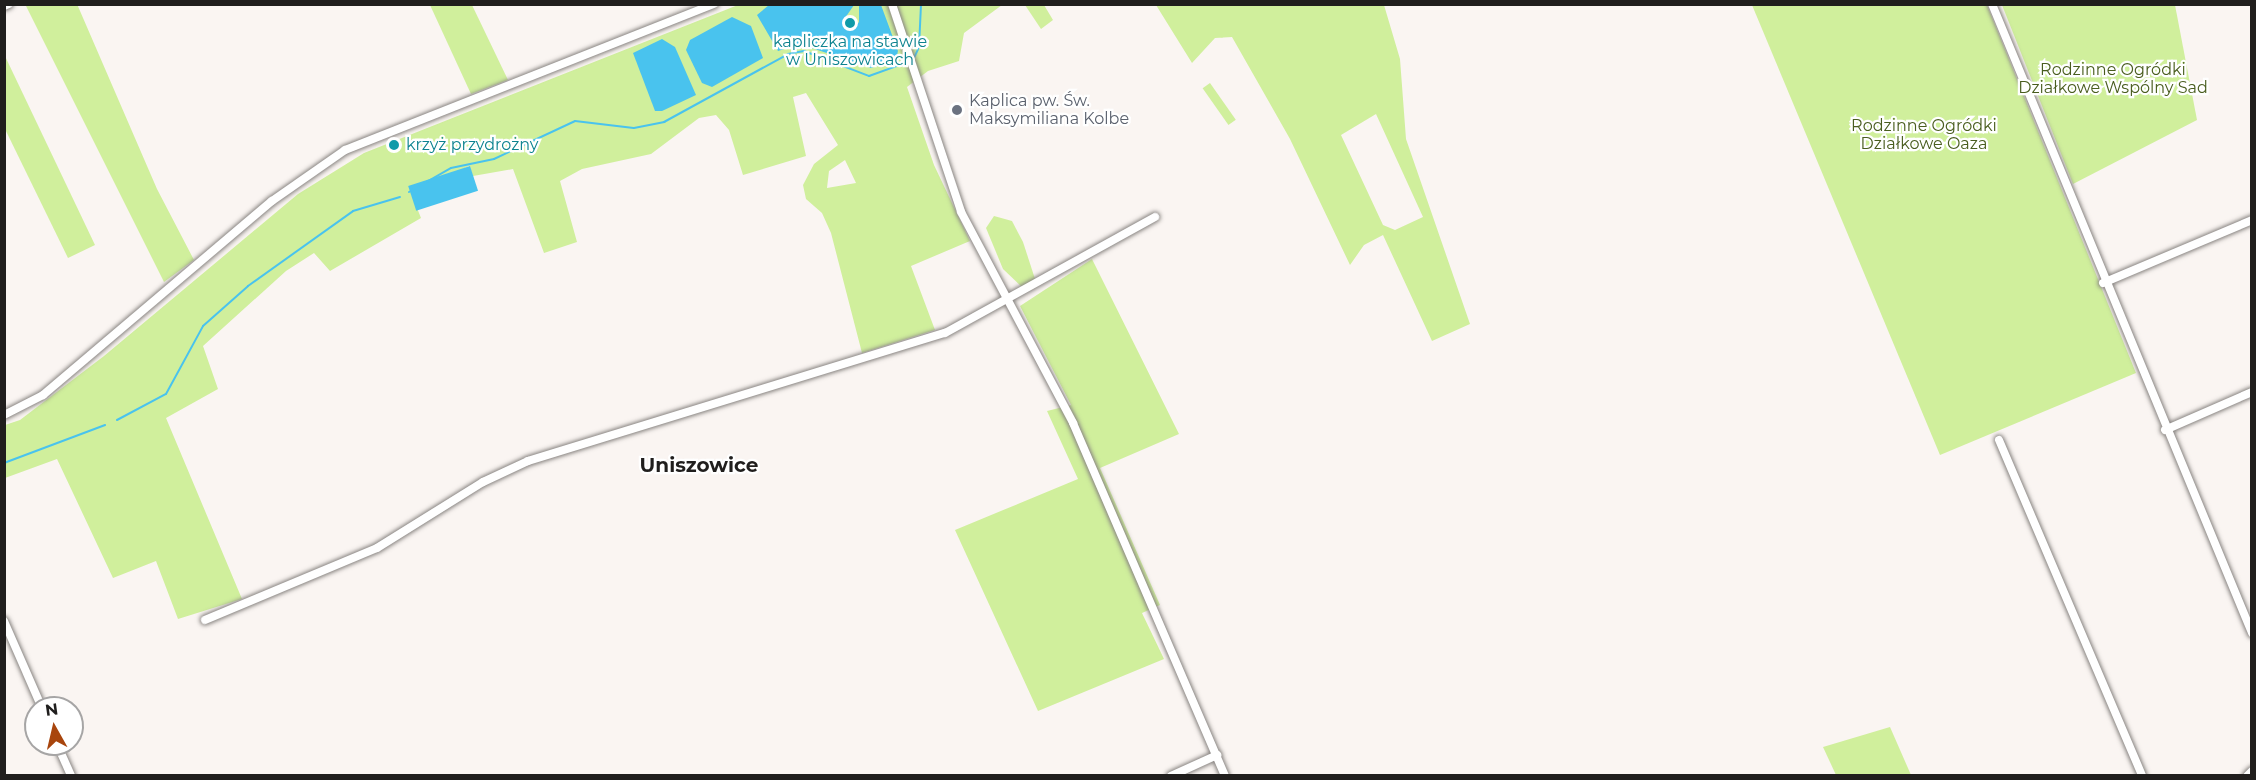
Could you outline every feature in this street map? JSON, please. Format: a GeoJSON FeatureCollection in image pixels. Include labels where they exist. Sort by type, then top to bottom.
{"type":"FeatureCollection","features":[{"type":"Feature","properties":{"kind":"street"},"geometry":{"type":"LineString","coordinates":[[4,6],[9,4]]}},
{"type":"Feature","properties":{"kind":"street"},"geometry":{"type":"LineString","coordinates":[[4,415],[44,395],[272,201],[345,150],[714,4]]}},
{"type":"Feature","properties":{"kind":"street"},"geometry":{"type":"LineString","coordinates":[[892,4],[939,160],[1073,423],[1226,776]]}},
{"type":"Feature","properties":{"kind":"street"},"geometry":{"type":"LineString","coordinates":[[1992,4],[2103,283],[2252,633]]}},
{"type":"Feature","properties":{"kind":"street"},"geometry":{"type":"LineString","coordinates":[[205,620],[377,548],[483,482],[528,461],[945,333],[1155,218]]}},
{"type":"Feature","properties":{"kind":"street"},"geometry":{"type":"LineString","coordinates":[[2103,283],[2252,220]]}},
{"type":"Feature","properties":{"kind":"street"},"geometry":{"type":"LineString","coordinates":[[2165,430],[2252,392]]}},
{"type":"Feature","properties":{"kind":"street"},"geometry":{"type":"LineString","coordinates":[[1999,440],[2142,776]]}},
{"type":"Feature","properties":{"kind":"street"},"geometry":{"type":"LineString","coordinates":[[4,621],[37,696]]}},
{"type":"Feature","properties":{"kind":"street"},"geometry":{"type":"LineString","coordinates":[[1171,776],[1217,755]]}},
{"type":"Feature","properties":{"kind":"street"},"geometry":{"type":"LineString","coordinates":[[62,756],[71,776]]}},
{"type":"Feature","properties":{"kind":"street"},"geometry":{"type":"LineString","coordinates":[[2247,776],[2252,771]]}},
{"type":"Feature","properties":{"kind":"green space"},"geometry":{"type":"Polygon","coordinates":[[[77,4],[157,189],[194,260],[164,282],[26,6],[77,4]]]}},
{"type":"Feature","properties":{"kind":"green space"},"geometry":{"type":"Polygon","coordinates":[[[430,5],[472,5],[508,80],[471,94],[430,5]]]}},
{"type":"Feature","properties":{"kind":"green space"},"geometry":{"type":"Polygon","coordinates":[[[738,5],[1002,5],[964,33],[959,61],[928,71],[907,87],[934,165],[970,241],[911,266],[935,330],[862,353],[831,233],[822,213],[806,199],[803,185],[814,164],[838,145],[806,93],[793,97],[806,156],[743,175],[729,130],[716,115],[699,118],[651,154],[582,169],[560,181],[577,242],[544,253],[513,169],[473,176],[469,166],[411,193],[421,218],[330,271],[314,253],[286,271],[203,346],[218,389],[166,418],[242,599],[178,619],[156,561],[113,578],[57,459],[5,478],[5,425],[20,420],[104,356],[298,194],[364,153],[738,5]],[[845,160],[829,171],[827,188],[856,183],[845,160]]]}},
{"type":"Feature","properties":{"kind":"green space"},"geometry":{"type":"Polygon","coordinates":[[[1025,5],[1044,5],[1053,20],[1041,29],[1025,5]]]}},
{"type":"Feature","properties":{"kind":"green space"},"geometry":{"type":"Polygon","coordinates":[[[1156,5],[1384,5],[1400,59],[1406,139],[1470,324],[1432,341],[1383,235],[1364,245],[1350,265],[1290,139],[1232,37],[1215,38],[1192,63],[1156,5]],[[1376,114],[1341,135],[1383,225],[1395,230],[1423,217],[1376,114]]]}},
{"type":"Feature","properties":{"kind":"green space","name":"Rodzinne Ogródki Działkowe Oaza"},"geometry":{"type":"Polygon","coordinates":[[[1752,5],[1987,5],[2136,373],[1940,455],[1752,5]]]}},
{"type":"Feature","properties":{"kind":"green space","name":"Rodzinne Ogródki Działkowe Wspólny Sad"},"geometry":{"type":"Polygon","coordinates":[[[2002,5],[2175,5],[2197,120],[2073,184],[2002,5]]]}},
{"type":"Feature","properties":{"kind":"green space"},"geometry":{"type":"Polygon","coordinates":[[[4,54],[95,245],[68,258],[5,129],[4,54]]]}},
{"type":"Feature","properties":{"kind":"green space"},"geometry":{"type":"Polygon","coordinates":[[[1210,83],[1236,120],[1228,125],[1203,88],[1210,83]]]}},
{"type":"Feature","properties":{"kind":"green space"},"geometry":{"type":"Polygon","coordinates":[[[994,216],[1012,221],[1023,242],[1036,282],[1024,289],[1003,269],[986,228],[994,216]]]}},
{"type":"Feature","properties":{"kind":"green space"},"geometry":{"type":"Polygon","coordinates":[[[1092,259],[1179,434],[1100,468],[1160,605],[1142,613],[1164,659],[1038,711],[955,530],[1078,479],[1047,411],[1071,405],[1020,306],[1092,259]]]}},
{"type":"Feature","properties":{"kind":"green space"},"geometry":{"type":"Polygon","coordinates":[[[1890,727],[1911,775],[1836,775],[1823,747],[1890,727]]]}},
{"type":"Feature","properties":{"kind":"water"},"geometry":{"type":"Polygon","coordinates":[[[769,5],[854,5],[843,21],[853,29],[859,22],[859,5],[881,5],[898,51],[896,59],[871,68],[800,44],[778,51],[757,15],[769,5]]]}},
{"type":"Feature","properties":{"kind":"water"},"geometry":{"type":"Polygon","coordinates":[[[732,17],[751,26],[763,58],[712,87],[702,83],[686,50],[690,40],[732,17]]]}},
{"type":"Feature","properties":{"kind":"water"},"geometry":{"type":"Polygon","coordinates":[[[662,39],[675,47],[696,95],[662,111],[655,111],[633,53],[662,39]]]}},
{"type":"Feature","properties":{"kind":"water"},"geometry":{"type":"Polygon","coordinates":[[[470,166],[478,191],[416,211],[408,186],[470,166]]]}},
{"type":"Feature","properties":{"kind":"waterway"},"geometry":{"type":"LineString","coordinates":[[913,60],[919,47],[921,4]]}},
{"type":"Feature","properties":{"kind":"waterway"},"geometry":{"type":"LineString","coordinates":[[409,192],[451,168],[494,159],[575,121],[634,128],[664,122],[788,54],[804,51],[869,76],[908,62]]}},
{"type":"Feature","properties":{"kind":"waterway"},"geometry":{"type":"LineString","coordinates":[[117,420],[166,394],[203,326],[248,286],[353,211],[400,197]]}},
{"type":"Feature","properties":{"kind":"waterway"},"geometry":{"type":"LineString","coordinates":[[4,463],[105,425]]}},
{"type":"Feature","properties":{"kind":"place","name":"kapliczka na stawie w Uniszowicach"},"geometry":{"type":"Point","coordinates":[850,23]}},
{"type":"Feature","properties":{"kind":"place","name":"Kaplica pw. Św. Maksymiliana Kolbe"},"geometry":{"type":"Point","coordinates":[957,110]}},
{"type":"Feature","properties":{"kind":"place","name":"krzyż przydrożny"},"geometry":{"type":"Point","coordinates":[394,145]}},
{"type":"Feature","properties":{"kind":"district","name":"Uniszowice"},"geometry":{"type":"Point","coordinates":[699,465]}}]}
